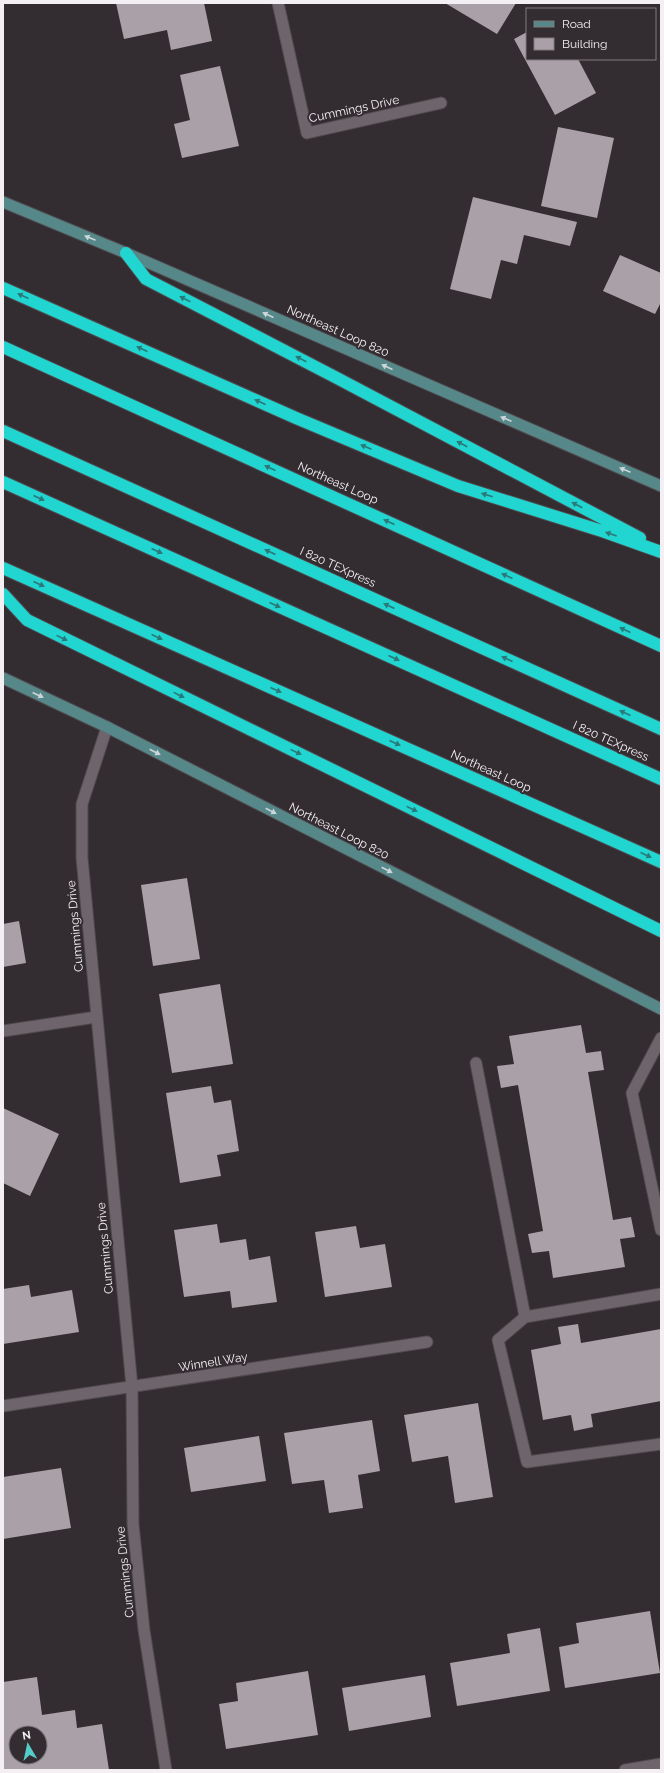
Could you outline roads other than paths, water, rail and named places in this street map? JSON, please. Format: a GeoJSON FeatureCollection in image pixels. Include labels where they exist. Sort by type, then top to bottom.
{"type":"FeatureCollection","features":[{"type":"Feature","properties":{"kind":"highway"},"geometry":{"type":"LineString","coordinates":[[126,253],[146,279],[335,377],[661,550]]}},
{"type":"Feature","properties":{"kind":"highway"},"geometry":{"type":"LineString","coordinates":[[3,288],[296,418],[458,486],[661,550]]}},
{"type":"Feature","properties":{"kind":"highway","name":"Northeast Loop"},"geometry":{"type":"LineString","coordinates":[[3,347],[661,646]]}},
{"type":"Feature","properties":{"kind":"highway","name":"I 820 TEXpress"},"geometry":{"type":"LineString","coordinates":[[3,431],[661,729]]}},
{"type":"Feature","properties":{"kind":"highway","name":"I 820 TEXpress"},"geometry":{"type":"LineString","coordinates":[[3,482],[661,779]]}},
{"type":"Feature","properties":{"kind":"highway","name":"Northeast Loop"},"geometry":{"type":"LineString","coordinates":[[3,568],[661,862]]}},
{"type":"Feature","properties":{"kind":"highway"},"geometry":{"type":"LineString","coordinates":[[3,594],[27,620],[661,931]]}},
{"type":"Feature","properties":{"kind":"main road","name":"Northeast Loop 820"},"geometry":{"type":"LineString","coordinates":[[3,202],[126,253],[661,486]]}},
{"type":"Feature","properties":{"kind":"main road","name":"Northeast Loop 820"},"geometry":{"type":"LineString","coordinates":[[3,678],[107,727],[661,1009]]}},
{"type":"Feature","properties":{"kind":"street","name":"Cummings Drive"},"geometry":{"type":"LineString","coordinates":[[278,3],[307,133],[441,103]]}},
{"type":"Feature","properties":{"kind":"street","name":"Cummings Drive"},"geometry":{"type":"LineString","coordinates":[[107,727],[82,804],[82,858],[132,1387],[133,1524],[144,1630],[166,1770]]}},
{"type":"Feature","properties":{"kind":"street"},"geometry":{"type":"LineString","coordinates":[[3,1031],[96,1017]]}},
{"type":"Feature","properties":{"kind":"street"},"geometry":{"type":"LineString","coordinates":[[661,1038],[632,1093],[661,1230]]}},
{"type":"Feature","properties":{"kind":"street"},"geometry":{"type":"LineString","coordinates":[[476,1063],[525,1317]]}},
{"type":"Feature","properties":{"kind":"street"},"geometry":{"type":"LineString","coordinates":[[661,1294],[525,1317],[498,1340],[527,1462],[661,1444]]}},
{"type":"Feature","properties":{"kind":"street","name":"Winnell Way"},"geometry":{"type":"LineString","coordinates":[[3,1406],[427,1342]]}},
{"type":"Feature","properties":{"kind":"street"},"geometry":{"type":"LineString","coordinates":[[625,1770],[661,1764]]}}]}
